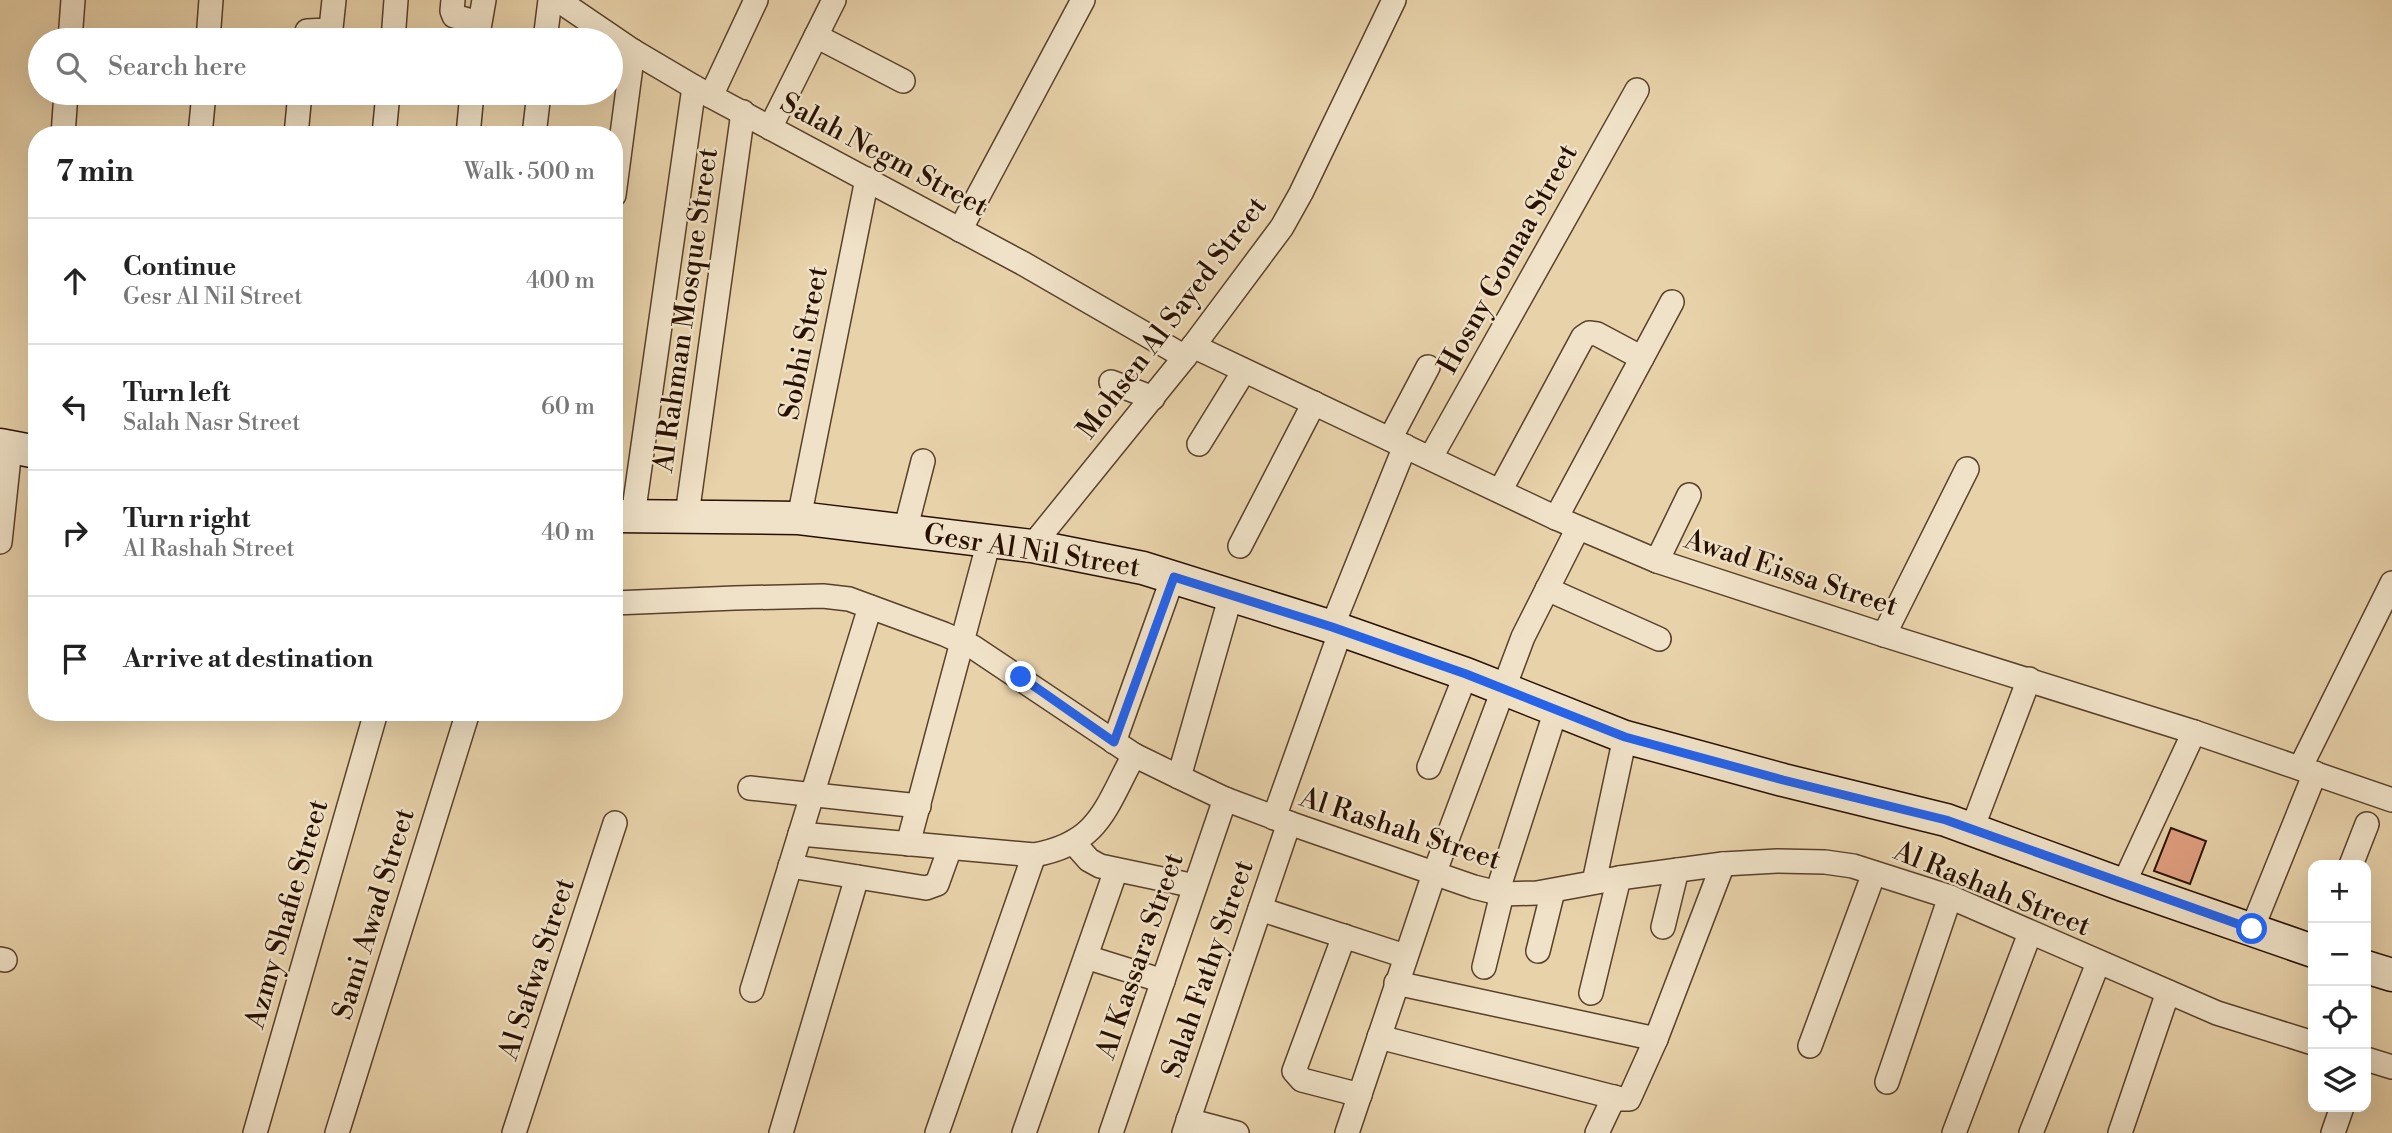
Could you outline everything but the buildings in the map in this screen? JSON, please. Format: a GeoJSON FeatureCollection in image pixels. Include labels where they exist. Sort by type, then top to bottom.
{"type":"FeatureCollection","features":[{"type":"Feature","properties":{"kind":"street"},"geometry":{"type":"LineString","coordinates":[[71,28],[73,0]]}},
{"type":"Feature","properties":{"kind":"street"},"geometry":{"type":"LineString","coordinates":[[209,28],[211,0]]}},
{"type":"Feature","properties":{"kind":"street"},"geometry":{"type":"LineString","coordinates":[[331,28],[334,0]]}},
{"type":"Feature","properties":{"kind":"street"},"geometry":{"type":"LineString","coordinates":[[394,28],[396,0]]}},
{"type":"Feature","properties":{"kind":"street"},"geometry":{"type":"LineString","coordinates":[[453,0],[453,15],[472,28]]}},
{"type":"Feature","properties":{"kind":"street"},"geometry":{"type":"LineString","coordinates":[[479,28],[484,0]]}},
{"type":"Feature","properties":{"kind":"street"},"geometry":{"type":"LineString","coordinates":[[546,28],[550,0]]}},
{"type":"Feature","properties":{"kind":"street","name":"Salah Negm Street"},"geometry":{"type":"LineString","coordinates":[[558,0],[599,28]]}},
{"type":"Feature","properties":{"kind":"street"},"geometry":{"type":"LineString","coordinates":[[624,516],[702,91],[756,0]]}},
{"type":"Feature","properties":{"kind":"street"},"geometry":{"type":"LineString","coordinates":[[770,128],[834,0]]}},
{"type":"Feature","properties":{"kind":"street"},"geometry":{"type":"LineString","coordinates":[[960,230],[1083,0]]}},
{"type":"Feature","properties":{"kind":"street","name":"Mohsen Al Sayed Street"},"geometry":{"type":"LineString","coordinates":[[1032,546],[1153,398],[1282,227],[1394,0]]}},
{"type":"Feature","properties":{"kind":"street"},"geometry":{"type":"LineString","coordinates":[[816,36],[903,81]]}},
{"type":"Feature","properties":{"kind":"street","name":"Salah Negm Street"},"geometry":{"type":"LineString","coordinates":[[623,44],[770,128],[1189,352]]}},
{"type":"Feature","properties":{"kind":"street"},"geometry":{"type":"LineString","coordinates":[[623,127],[633,51]]}},
{"type":"Feature","properties":{"kind":"street","name":"Hosny Gomaa Street"},"geometry":{"type":"LineString","coordinates":[[1431,457],[1637,90]]}},
{"type":"Feature","properties":{"kind":"street"},"geometry":{"type":"LineString","coordinates":[[64,126],[65,105]]}},
{"type":"Feature","properties":{"kind":"street"},"geometry":{"type":"LineString","coordinates":[[201,126],[203,105]]}},
{"type":"Feature","properties":{"kind":"street"},"geometry":{"type":"LineString","coordinates":[[297,126],[299,105]]}},
{"type":"Feature","properties":{"kind":"street"},"geometry":{"type":"LineString","coordinates":[[385,126],[387,105]]}},
{"type":"Feature","properties":{"kind":"street"},"geometry":{"type":"LineString","coordinates":[[469,126],[471,105]]}},
{"type":"Feature","properties":{"kind":"street"},"geometry":{"type":"LineString","coordinates":[[535,126],[538,105]]}},
{"type":"Feature","properties":{"kind":"street","name":"Al Rahman Mosque Street"},"geometry":{"type":"LineString","coordinates":[[687,515],[743,112]]}},
{"type":"Feature","properties":{"kind":"street","name":"Sobhi Street"},"geometry":{"type":"LineString","coordinates":[[799,518],[867,179]]}},
{"type":"Feature","properties":{"kind":"street"},"geometry":{"type":"LineString","coordinates":[[1556,518],[1672,302]]}},
{"type":"Feature","properties":{"kind":"street"},"geometry":{"type":"LineString","coordinates":[[1500,491],[1583,337],[1589,333],[1597,334],[1642,358]]}},
{"type":"Feature","properties":{"kind":"street","name":"Awad Eissa Street"},"geometry":{"type":"LineString","coordinates":[[1189,352],[1244,371],[1556,518],[1657,561],[2194,732],[2392,800]]}},
{"type":"Feature","properties":{"kind":"street","name":"Salah Fathy Street"},"geometry":{"type":"LineString","coordinates":[[1186,1127],[1260,909],[1281,821],[1336,629],[1398,442],[1428,367]]}},
{"type":"Feature","properties":{"kind":"street"},"geometry":{"type":"LineString","coordinates":[[1199,444],[1244,371]]}},
{"type":"Feature","properties":{"kind":"street"},"geometry":{"type":"LineString","coordinates":[[1111,382],[1153,398]]}},
{"type":"Feature","properties":{"kind":"street"},"geometry":{"type":"LineString","coordinates":[[1240,546],[1314,403]]}},
{"type":"Feature","properties":{"kind":"street"},"geometry":{"type":"LineString","coordinates":[[1,532],[16,448]]}},
{"type":"Feature","properties":{"kind":"street"},"geometry":{"type":"LineString","coordinates":[[905,531],[923,461]]}},
{"type":"Feature","properties":{"kind":"street"},"geometry":{"type":"LineString","coordinates":[[1884,635],[1967,469]]}},
{"type":"Feature","properties":{"kind":"street"},"geometry":{"type":"LineString","coordinates":[[1657,561],[1689,495]]}},
{"type":"Feature","properties":{"kind":"street","name":"Gesr Al Nil Street"},"geometry":{"type":"LineString","coordinates":[[624,516],[799,518],[1032,546],[1143,568],[1336,629],[1466,674],[1625,737],[1783,780],[1881,802],[1972,829],[2308,949]]}},
{"type":"Feature","properties":{"kind":"street"},"geometry":{"type":"LineString","coordinates":[[1347,1133],[1405,956],[1503,689],[1523,637],[1578,528]]}},
{"type":"Feature","properties":{"kind":"street"},"geometry":{"type":"LineString","coordinates":[[908,844],[989,541]]}},
{"type":"Feature","properties":{"kind":"street"},"geometry":{"type":"LineString","coordinates":[[1114,742],[1174,577]]}},
{"type":"Feature","properties":{"kind":"street"},"geometry":{"type":"LineString","coordinates":[[2252,929],[2308,770],[2392,583]]}},
{"type":"Feature","properties":{"kind":"street"},"geometry":{"type":"LineString","coordinates":[[1547,589],[1659,639]]}},
{"type":"Feature","properties":{"kind":"street"},"geometry":{"type":"LineString","coordinates":[[1179,777],[1231,595]]}},
{"type":"Feature","properties":{"kind":"street","name":"Al Rashah Street"},"geometry":{"type":"LineString","coordinates":[[623,603],[822,596],[849,599],[964,642],[1021,677],[1134,755],[1225,799],[1434,874],[1500,894],[1553,891],[1619,878],[1723,864],[1814,861],[1853,866],[1950,897],[2098,964],[2217,1013],[2308,1041]]}},
{"type":"Feature","properties":{"kind":"street"},"geometry":{"type":"LineString","coordinates":[[752,990],[870,607]]}},
{"type":"Feature","properties":{"kind":"street"},"geometry":{"type":"LineString","coordinates":[[1429,767],[1466,674]]}},
{"type":"Feature","properties":{"kind":"street"},"geometry":{"type":"LineString","coordinates":[[1972,829],[2029,679]]}},
{"type":"Feature","properties":{"kind":"street"},"geometry":{"type":"LineString","coordinates":[[1484,967],[1500,894],[1556,710]]}},
{"type":"Feature","properties":{"kind":"street","name":"Azmy Shafie Street"},"geometry":{"type":"LineString","coordinates":[[255,1133],[373,721]]}},
{"type":"Feature","properties":{"kind":"street","name":"Sami Awad Street"},"geometry":{"type":"LineString","coordinates":[[337,1133],[465,721]]}},
{"type":"Feature","properties":{"kind":"street"},"geometry":{"type":"LineString","coordinates":[[2123,885],[2194,732]]}},
{"type":"Feature","properties":{"kind":"street"},"geometry":{"type":"LineString","coordinates":[[1594,882],[1625,737]]}},
{"type":"Feature","properties":{"kind":"street"},"geometry":{"type":"LineString","coordinates":[[800,834],[1034,855],[1051,851],[1073,842],[1097,824],[1134,755]]}},
{"type":"Feature","properties":{"kind":"street"},"geometry":{"type":"LineString","coordinates":[[750,788],[919,806]]}},
{"type":"Feature","properties":{"kind":"street","name":"Al Kassara Street"},"geometry":{"type":"LineString","coordinates":[[1111,1133],[1225,799]]}},
{"type":"Feature","properties":{"kind":"street","name":"Al Safwa Street"},"geometry":{"type":"LineString","coordinates":[[514,1133],[615,823]]}},
{"type":"Feature","properties":{"kind":"street"},"geometry":{"type":"LineString","coordinates":[[2352,860],[2367,824]]}},
{"type":"Feature","properties":{"kind":"street"},"geometry":{"type":"LineString","coordinates":[[1073,842],[1094,864],[1195,887]]}},
{"type":"Feature","properties":{"kind":"street"},"geometry":{"type":"LineString","coordinates":[[790,866],[930,887],[937,884],[950,848]]}},
{"type":"Feature","properties":{"kind":"street"},"geometry":{"type":"LineString","coordinates":[[937,1133],[1034,855]]}},
{"type":"Feature","properties":{"kind":"street"},"geometry":{"type":"LineString","coordinates":[[1597,1133],[1623,1096],[1656,1039],[1723,864]]}},
{"type":"Feature","properties":{"kind":"street"},"geometry":{"type":"LineString","coordinates":[[1024,1133],[1116,870]]}},
{"type":"Feature","properties":{"kind":"street"},"geometry":{"type":"LineString","coordinates":[[1663,927],[1677,870]]}},
{"type":"Feature","properties":{"kind":"street"},"geometry":{"type":"LineString","coordinates":[[1810,1046],[1874,873]]}},
{"type":"Feature","properties":{"kind":"street"},"geometry":{"type":"LineString","coordinates":[[781,1133],[857,877]]}},
{"type":"Feature","properties":{"kind":"street"},"geometry":{"type":"LineString","coordinates":[[1591,993],[1619,878]]}},
{"type":"Feature","properties":{"kind":"street"},"geometry":{"type":"LineString","coordinates":[[1538,951],[1553,891]]}},
{"type":"Feature","properties":{"kind":"street"},"geometry":{"type":"LineString","coordinates":[[1887,1082],[1950,897]]}},
{"type":"Feature","properties":{"kind":"street"},"geometry":{"type":"LineString","coordinates":[[1260,909],[1405,956]]}},
{"type":"Feature","properties":{"kind":"street"},"geometry":{"type":"LineString","coordinates":[[1954,1133],[2031,933]]}},
{"type":"Feature","properties":{"kind":"street"},"geometry":{"type":"LineString","coordinates":[[1344,936],[1294,1071],[1302,1080],[1360,1095]]}},
{"type":"Feature","properties":{"kind":"street"},"geometry":{"type":"LineString","coordinates":[[1086,957],[1163,981]]}},
{"type":"Feature","properties":{"kind":"street"},"geometry":{"type":"LineString","coordinates":[[2031,1133],[2098,964]]}},
{"type":"Feature","properties":{"kind":"street"},"geometry":{"type":"LineString","coordinates":[[2371,969],[2392,975]]}},
{"type":"Feature","properties":{"kind":"street"},"geometry":{"type":"LineString","coordinates":[[1396,983],[1656,1039]]}},
{"type":"Feature","properties":{"kind":"street"},"geometry":{"type":"LineString","coordinates":[[2120,1133],[2168,992]]}},
{"type":"Feature","properties":{"kind":"street"},"geometry":{"type":"LineString","coordinates":[[1379,1037],[1623,1096]]}},
{"type":"Feature","properties":{"kind":"street"},"geometry":{"type":"LineString","coordinates":[[2371,1061],[2392,1067]]}},
{"type":"Feature","properties":{"kind":"street"},"geometry":{"type":"LineString","coordinates":[[2333,1133],[2340,1112]]}},
{"type":"Feature","properties":{"kind":"street"},"geometry":{"type":"LineString","coordinates":[[1186,1127],[1237,1133]]}},
{"type":"Feature","properties":{"kind":"route"},"geometry":{"type":"LineString","coordinates":[[1021,677],[1114,742],[1174,577],[1332,627],[1466,674],[1625,737],[1946,820],[2252,929]]}}]}
